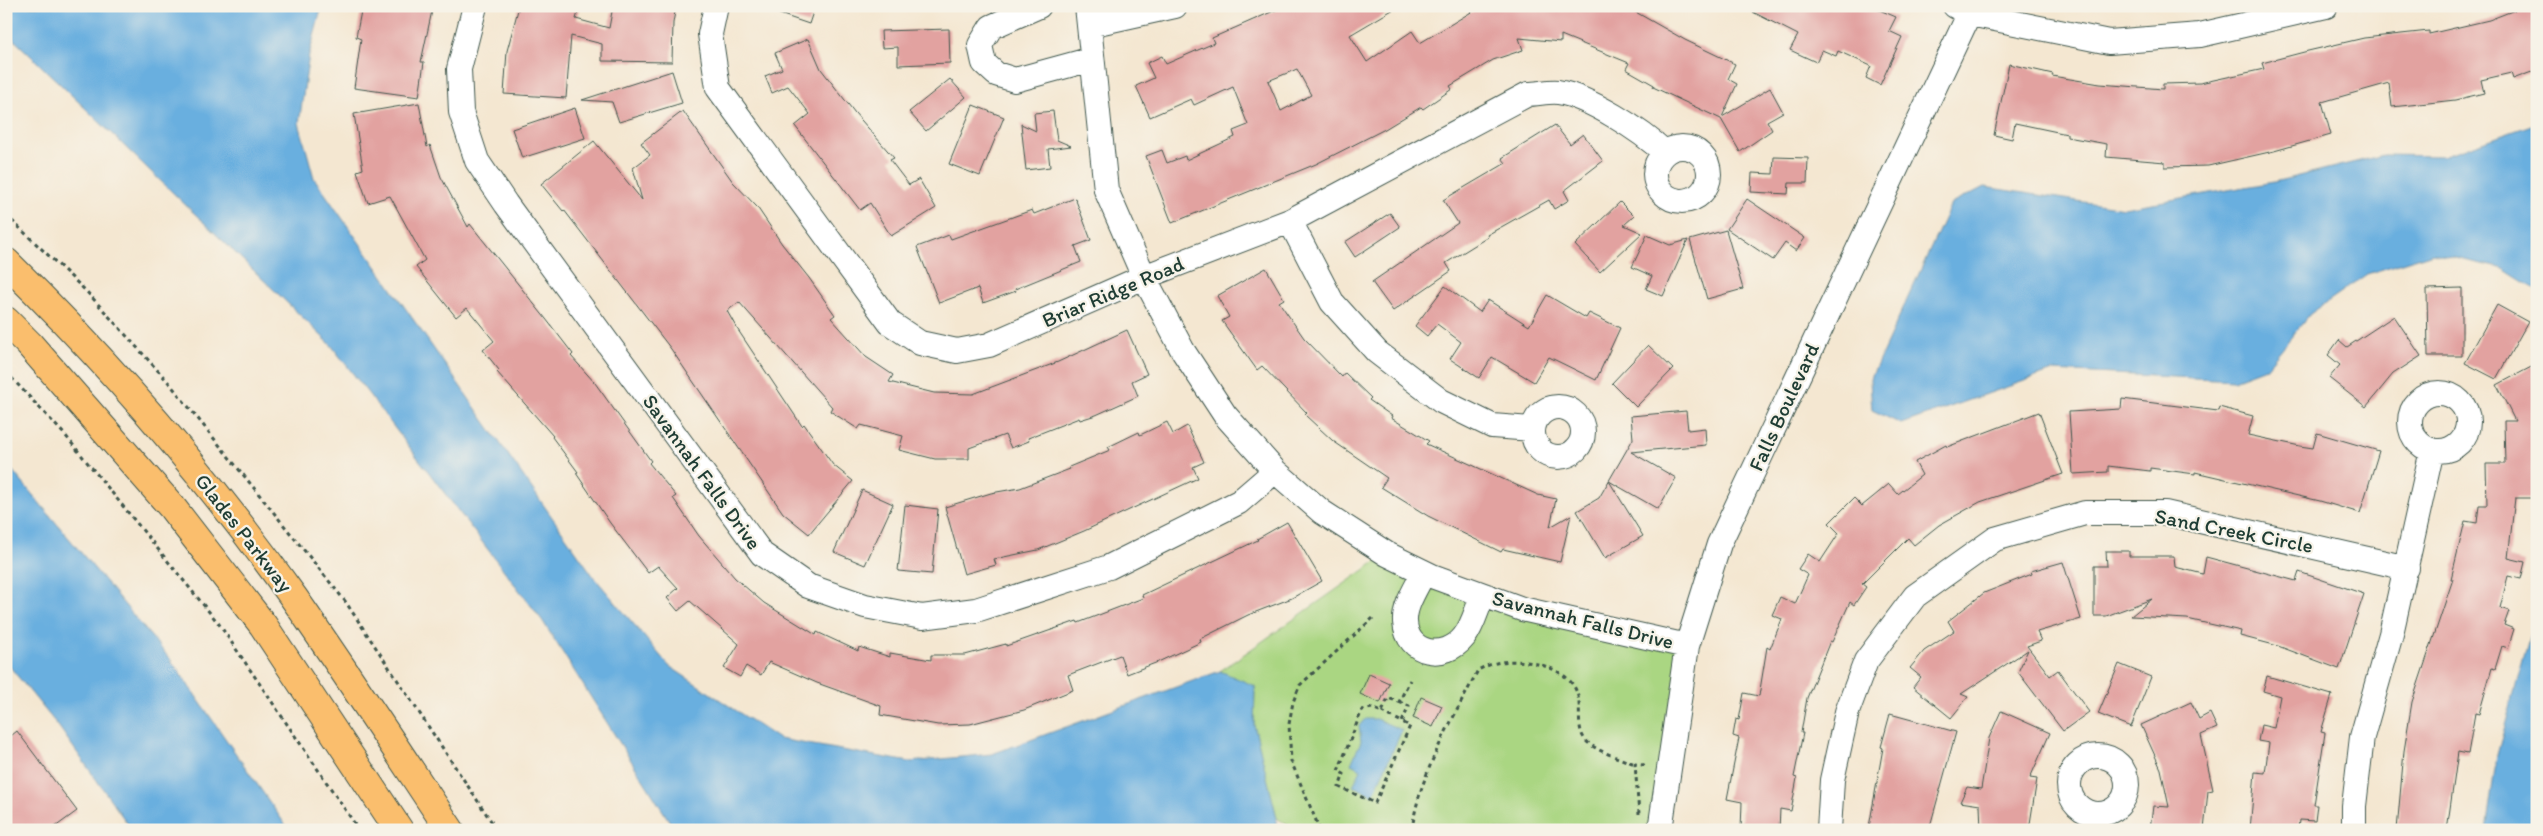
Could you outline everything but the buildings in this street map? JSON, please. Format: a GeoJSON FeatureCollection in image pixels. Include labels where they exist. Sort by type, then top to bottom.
{"type":"FeatureCollection","features":[{"type":"Feature","properties":{"kind":"main road","name":"Glades Parkway"},"geometry":{"type":"LineString","coordinates":[[6,262],[60,314],[202,478],[293,597],[450,830]]}},
{"type":"Feature","properties":{"kind":"main road","name":"Glades Parkway"},"geometry":{"type":"LineString","coordinates":[[6,321],[29,344],[171,506],[263,625],[399,830]]}},
{"type":"Feature","properties":{"kind":"street","name":"Savannah Falls Drive"},"geometry":{"type":"LineString","coordinates":[[474,6],[459,69],[461,112],[477,161],[506,204],[762,554],[808,586],[865,606],[922,617],[976,610],[1109,567],[1239,502],[1275,471]]}},
{"type":"Feature","properties":{"kind":"street","name":"Briar Ridge Road"},"geometry":{"type":"LineString","coordinates":[[716,6],[710,34],[718,88],[890,323],[920,343],[957,351],[989,345],[1144,277],[1290,221],[1528,94],[1557,92],[1582,98],[1650,139],[1664,153]]}},
{"type":"Feature","properties":{"kind":"street"},"geometry":{"type":"LineString","coordinates":[[1039,6],[991,27],[980,45],[984,63],[996,74],[1015,80],[1092,60]]}},
{"type":"Feature","properties":{"kind":"street"},"geometry":{"type":"LineString","coordinates":[[1088,16],[1175,6]]}},
{"type":"Feature","properties":{"kind":"street"},"geometry":{"type":"LineString","coordinates":[[1966,9],[2109,42],[2200,35],[2326,6]]}},
{"type":"Feature","properties":{"kind":"street","name":"Falls Boulevard"},"geometry":{"type":"LineString","coordinates":[[1660,830],[1687,646],[1719,544],[1966,9]]}},
{"type":"Feature","properties":{"kind":"street","name":"Savannah Falls Drive"},"geometry":{"type":"LineString","coordinates":[[1088,16],[1106,190],[1144,277],[1183,351],[1225,415],[1275,471],[1322,512],[1387,554],[1424,572],[1522,609],[1687,646]]}},
{"type":"Feature","properties":{"kind":"street"},"geometry":{"type":"LineString","coordinates":[[1290,221],[1332,302],[1378,352],[1441,401],[1483,422],[1492,426],[1533,429]]}},
{"type":"Feature","properties":{"kind":"street"},"geometry":{"type":"LineString","coordinates":[[2354,830],[2354,806],[2362,737],[2391,634],[2432,450]]}},
{"type":"Feature","properties":{"kind":"street","name":"Sand Creek Circle"},"geometry":{"type":"LineString","coordinates":[[1829,830],[1832,780],[1847,712],[1866,661],[1915,596],[1996,539],[2085,513],[2165,513],[2407,568]]}},
{"type":"Feature","properties":{"kind":"street"},"geometry":{"type":"LineString","coordinates":[[1424,572],[1408,605],[1404,620],[1406,634],[1414,644],[1423,650],[1434,653],[1450,650],[1464,637],[1483,595]]}},
{"type":"Feature","properties":{"kind":"path"},"geometry":{"type":"LineString","coordinates":[[6,215],[87,292],[170,384],[345,601],[496,830]]}},
{"type":"Feature","properties":{"kind":"path"},"geometry":{"type":"LineString","coordinates":[[6,372],[65,435],[219,624],[359,830]]}},
{"type":"Feature","properties":{"kind":"path"},"geometry":{"type":"LineString","coordinates":[[1320,830],[1291,761],[1289,724],[1293,702],[1300,685],[1373,618]]}},
{"type":"Feature","properties":{"kind":"path"},"geometry":{"type":"LineString","coordinates":[[1412,830],[1415,807],[1425,780],[1478,670],[1496,663],[1514,662],[1549,668],[1565,677],[1576,690],[1580,704],[1581,732],[1584,739],[1593,746],[1635,764]]}},
{"type":"Feature","properties":{"kind":"path"},"geometry":{"type":"LineString","coordinates":[[1399,702],[1410,680]]}},
{"type":"Feature","properties":{"kind":"path"},"geometry":{"type":"LineString","coordinates":[[1382,712],[1388,698],[1409,706],[1402,722]]}},
{"type":"Feature","properties":{"kind":"path"},"geometry":{"type":"LineString","coordinates":[[1372,708],[1382,712],[1410,726],[1374,803],[1339,787],[1344,774],[1338,771],[1362,710],[1372,708]]}},
{"type":"Feature","properties":{"kind":"green space"},"geometry":{"type":"Polygon","coordinates":[[[1387,554],[1432,576],[1687,646],[1660,830],[1295,830],[1277,818],[1254,725],[1255,687],[1220,671],[1387,554]]]}},
{"type":"Feature","properties":{"kind":"water"},"geometry":{"type":"Polygon","coordinates":[[[6,6],[322,6],[309,55],[299,123],[314,178],[594,577],[669,666],[779,739],[910,762],[992,754],[1220,671],[1255,686],[1254,725],[1277,818],[1275,830],[675,830],[542,620],[331,345],[6,32],[6,6]]]}},
{"type":"Feature","properties":{"kind":"water"},"geometry":{"type":"Polygon","coordinates":[[[2537,123],[2537,290],[2504,269],[2433,253],[2367,274],[2310,314],[2266,368],[2234,380],[2053,371],[1901,424],[1872,410],[1870,380],[1951,204],[1984,187],[2124,208],[2274,182],[2384,155],[2443,156],[2537,123]]]}},
{"type":"Feature","properties":{"kind":"water"},"geometry":{"type":"Polygon","coordinates":[[[6,463],[170,659],[289,830],[132,830],[59,727],[6,662],[6,463]]]}},
{"type":"Feature","properties":{"kind":"water"},"geometry":{"type":"Polygon","coordinates":[[[2537,609],[2537,830],[2486,830],[2497,755],[2537,609]]]}},
{"type":"Feature","properties":{"kind":"water"},"geometry":{"type":"Polygon","coordinates":[[[1365,719],[1376,719],[1402,730],[1373,795],[1353,786],[1361,769],[1351,764],[1361,741],[1359,726],[1365,719]]]}}]}
